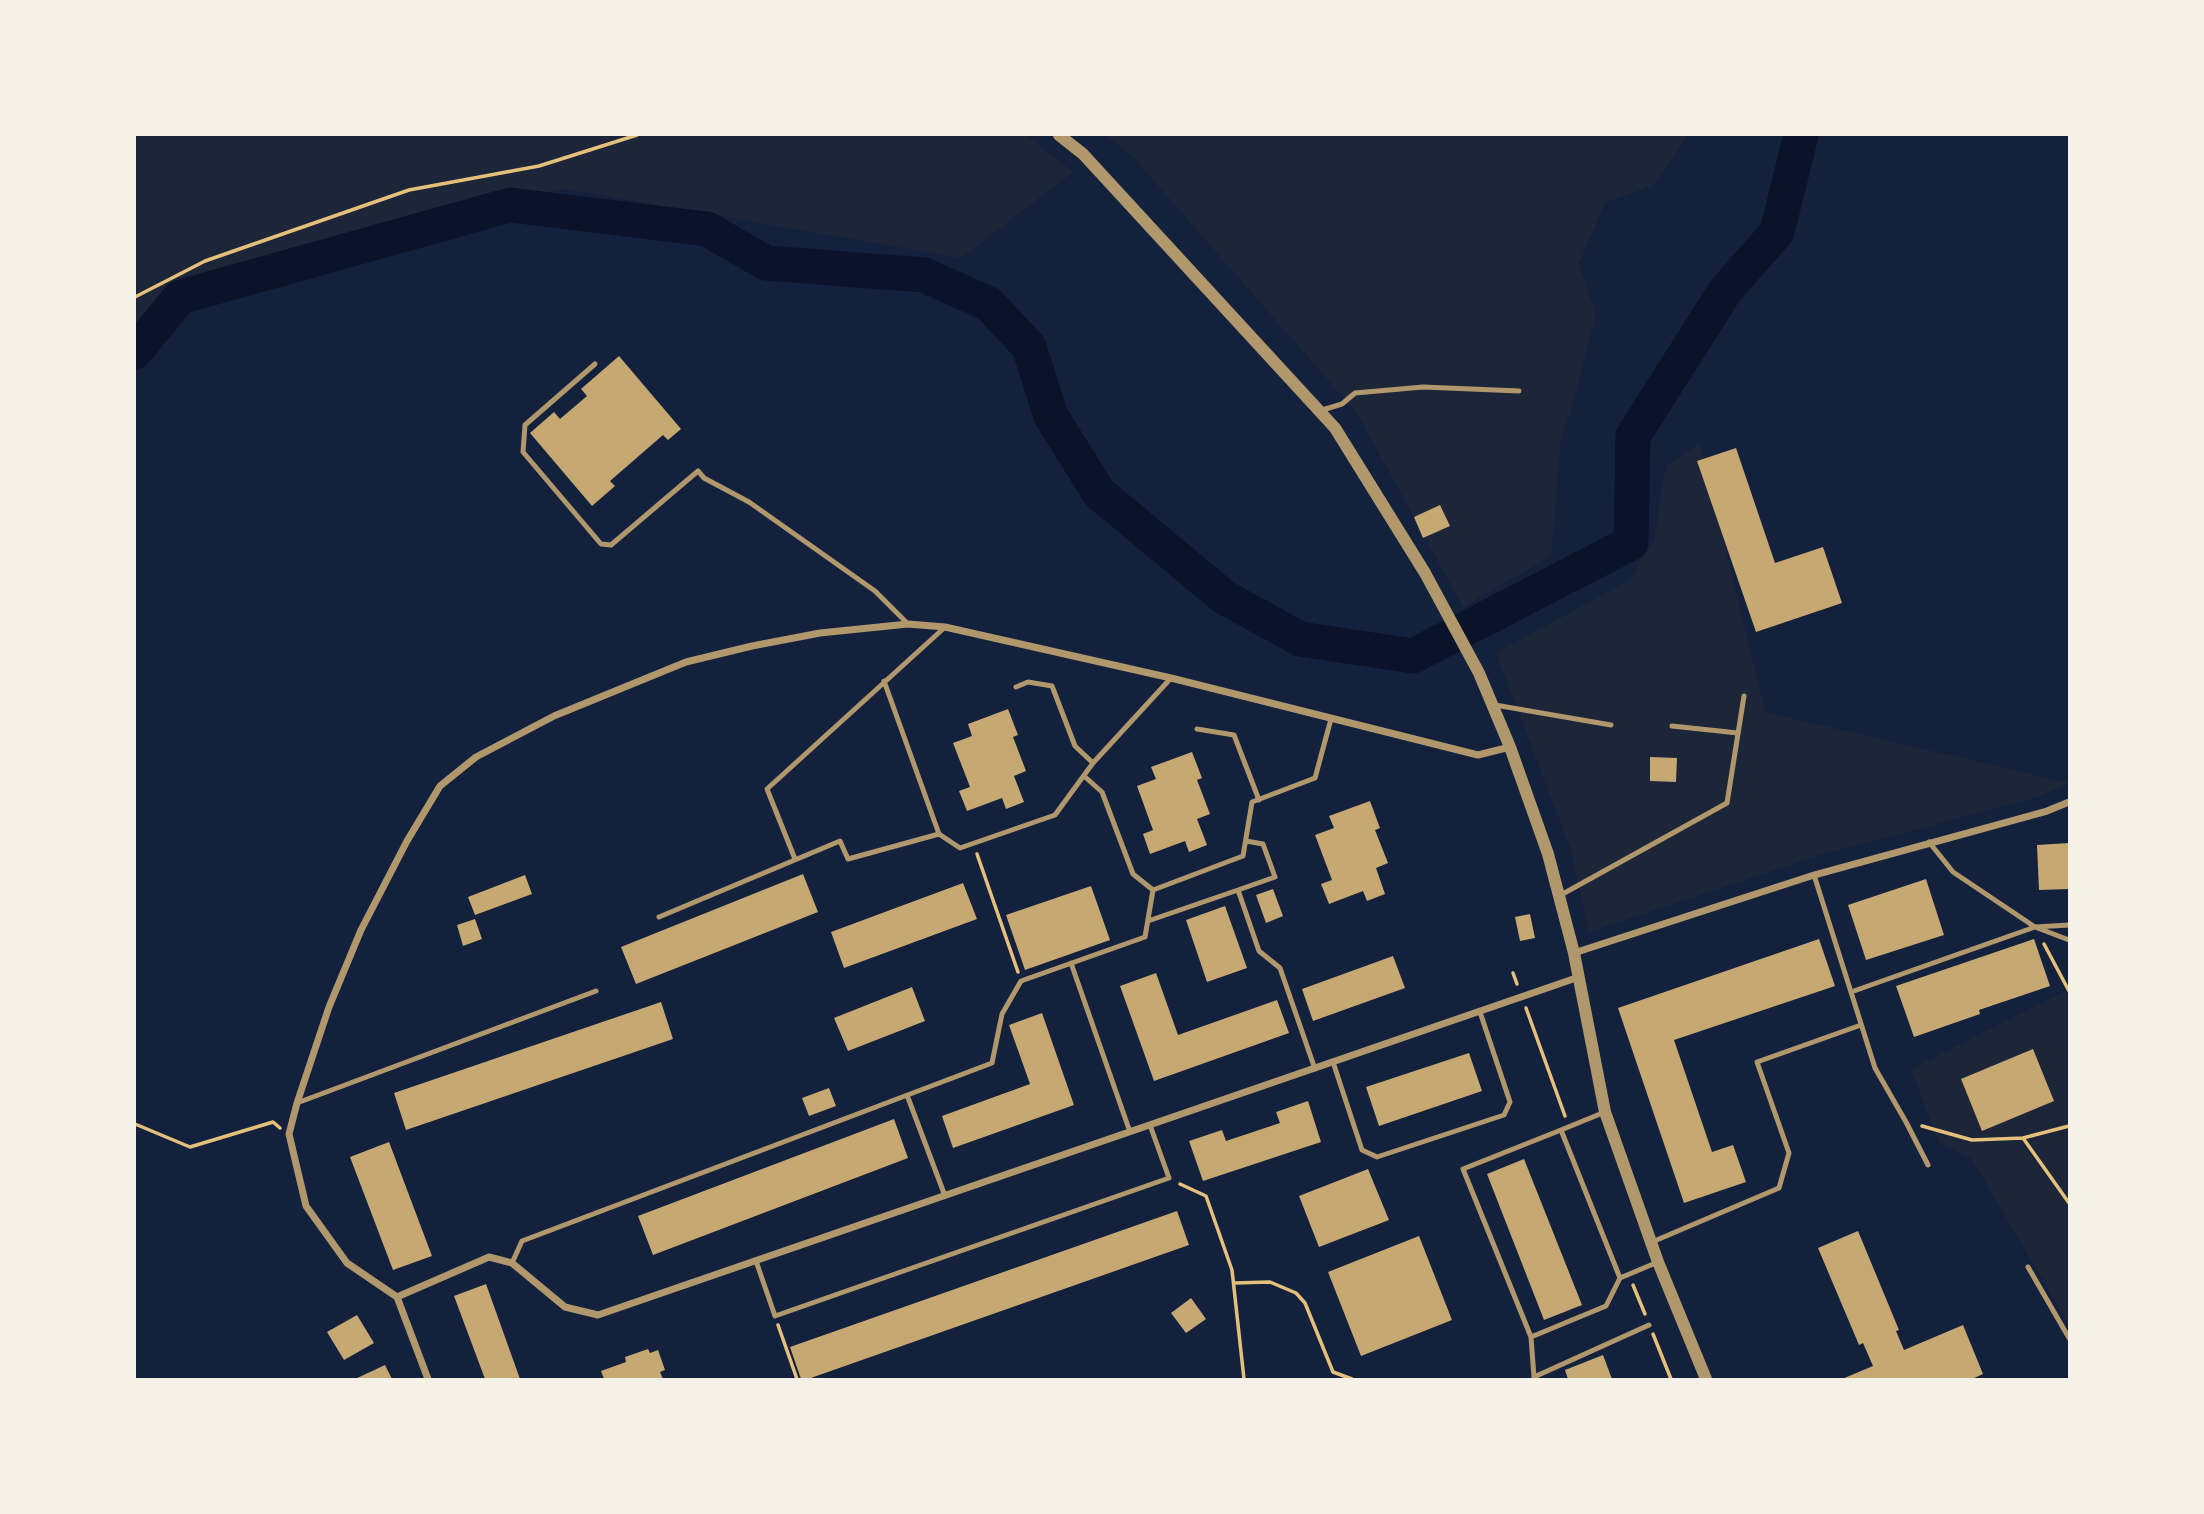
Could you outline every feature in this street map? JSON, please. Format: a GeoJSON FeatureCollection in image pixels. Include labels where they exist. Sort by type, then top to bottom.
{"type":"FeatureCollection","features":[{"type":"Feature","properties":{"kind":"street"},"geometry":{"type":"LineString","coordinates":[[1059,135],[1083,154],[1335,428],[1425,573],[1479,673],[1510,747],[1548,854],[1574,953],[1605,1112],[1658,1262],[1706,1379]]}},
{"type":"Feature","properties":{"kind":"street"},"geometry":{"type":"LineString","coordinates":[[428,1379],[397,1297],[347,1263],[306,1206],[289,1135],[297,1103],[334,994],[361,930],[440,786],[476,757],[554,716],[686,662],[820,633],[908,624],[945,627],[1171,678],[1478,755],[1510,747]]}},
{"type":"Feature","properties":{"kind":"street"},"geometry":{"type":"LineString","coordinates":[[1574,953],[1814,875],[2047,811],[2069,802]]}},
{"type":"Feature","properties":{"kind":"street"},"geometry":{"type":"LineString","coordinates":[[397,1297],[489,1257],[512,1263],[565,1307],[598,1315],[1579,977]]}},
{"type":"Feature","properties":{"kind":"lane"},"geometry":{"type":"LineString","coordinates":[[595,364],[525,425],[523,453],[601,544],[611,545],[698,471],[704,478],[749,502],[874,591],[908,624]]}},
{"type":"Feature","properties":{"kind":"lane"},"geometry":{"type":"LineString","coordinates":[[1319,411],[1342,404],[1355,393],[1423,387],[1519,391]]}},
{"type":"Feature","properties":{"kind":"lane"},"geometry":{"type":"LineString","coordinates":[[795,859],[767,789],[945,627]]}},
{"type":"Feature","properties":{"kind":"lane"},"geometry":{"type":"LineString","coordinates":[[884,681],[939,834],[960,848],[1055,815],[1093,763],[1171,678]]}},
{"type":"Feature","properties":{"kind":"lane"},"geometry":{"type":"LineString","coordinates":[[1016,687],[1028,682],[1052,686],[1075,746],[1093,763]]}},
{"type":"Feature","properties":{"kind":"lane"},"geometry":{"type":"LineString","coordinates":[[1559,896],[1727,803],[1744,696]]}},
{"type":"Feature","properties":{"kind":"lane"},"geometry":{"type":"LineString","coordinates":[[1492,705],[1611,725]]}},
{"type":"Feature","properties":{"kind":"lane"},"geometry":{"type":"LineString","coordinates":[[1153,890],[1243,856],[1252,802],[1315,778],[1331,719]]}},
{"type":"Feature","properties":{"kind":"lane"},"geometry":{"type":"LineString","coordinates":[[1672,726],[1738,733]]}},
{"type":"Feature","properties":{"kind":"lane"},"geometry":{"type":"LineString","coordinates":[[1197,729],[1234,735],[1259,800]]}},
{"type":"Feature","properties":{"kind":"lane"},"geometry":{"type":"LineString","coordinates":[[1084,776],[1102,792],[1133,874],[1153,890]]}},
{"type":"Feature","properties":{"kind":"lane"},"geometry":{"type":"LineString","coordinates":[[659,918],[840,841],[848,859],[939,834]]}},
{"type":"Feature","properties":{"kind":"lane"},"geometry":{"type":"LineString","coordinates":[[1148,921],[1275,877],[1263,844],[1246,841]]}},
{"type":"Feature","properties":{"kind":"lane"},"geometry":{"type":"LineString","coordinates":[[1929,842],[1954,872],[2035,927],[2069,940]]}},
{"type":"Feature","properties":{"kind":"lane"},"geometry":{"type":"LineString","coordinates":[[1814,875],[1875,1068],[1928,1165]]}},
{"type":"Feature","properties":{"kind":"lane"},"geometry":{"type":"LineString","coordinates":[[512,1263],[522,1241],[992,1063],[1002,1014],[1021,981],[1145,937],[1153,890]]}},
{"type":"Feature","properties":{"kind":"lane"},"geometry":{"type":"LineString","coordinates":[[1238,890],[1259,951],[1280,968],[1315,1069]]}},
{"type":"Feature","properties":{"kind":"lane"},"geometry":{"type":"LineString","coordinates":[[1851,992],[2035,927],[2069,925]]}},
{"type":"Feature","properties":{"kind":"lane"},"geometry":{"type":"LineString","coordinates":[[1071,963],[1130,1132]]}},
{"type":"Feature","properties":{"kind":"lane"},"geometry":{"type":"LineString","coordinates":[[297,1103],[596,991]]}},
{"type":"Feature","properties":{"kind":"lane"},"geometry":{"type":"LineString","coordinates":[[1332,1062],[1362,1150],[1377,1157],[1504,1115],[1510,1102],[1480,1012]]}},
{"type":"Feature","properties":{"kind":"lane"},"geometry":{"type":"LineString","coordinates":[[1651,1243],[1779,1188],[1789,1153],[1756,1062],[1861,1025]]}},
{"type":"Feature","properties":{"kind":"lane"},"geometry":{"type":"LineString","coordinates":[[907,1095],[945,1196]]}},
{"type":"Feature","properties":{"kind":"lane"},"geometry":{"type":"LineString","coordinates":[[1605,1112],[1463,1169],[1531,1337],[1535,1378],[1649,1325]]}},
{"type":"Feature","properties":{"kind":"lane"},"geometry":{"type":"LineString","coordinates":[[756,1261],[775,1316],[1169,1178],[1150,1125]]}},
{"type":"Feature","properties":{"kind":"lane"},"geometry":{"type":"LineString","coordinates":[[1561,1130],[1620,1278]]}},
{"type":"Feature","properties":{"kind":"lane"},"geometry":{"type":"LineString","coordinates":[[1531,1337],[1606,1306],[1620,1278],[1658,1262]]}},
{"type":"Feature","properties":{"kind":"lane"},"geometry":{"type":"LineString","coordinates":[[2028,1267],[2069,1338]]}},
{"type":"Feature","properties":{"kind":"path"},"geometry":{"type":"LineString","coordinates":[[135,297],[205,261],[409,190],[539,166],[637,135]]}},
{"type":"Feature","properties":{"kind":"path"},"geometry":{"type":"LineString","coordinates":[[973,844],[1021,981]]}},
{"type":"Feature","properties":{"kind":"path"},"geometry":{"type":"LineString","coordinates":[[2035,927],[2069,991]]}},
{"type":"Feature","properties":{"kind":"path"},"geometry":{"type":"LineString","coordinates":[[135,1124],[190,1147],[272,1122],[289,1135]]}},
{"type":"Feature","properties":{"kind":"path"},"geometry":{"type":"LineString","coordinates":[[1906,1122],[1972,1140],[2023,1138],[2069,1126]]}},
{"type":"Feature","properties":{"kind":"path"},"geometry":{"type":"LineString","coordinates":[[2023,1138],[2069,1203]]}},
{"type":"Feature","properties":{"kind":"path"},"geometry":{"type":"LineString","coordinates":[[1169,1178],[1206,1196],[1232,1270],[1244,1379]]}},
{"type":"Feature","properties":{"kind":"path"},"geometry":{"type":"LineString","coordinates":[[1234,1283],[1270,1283],[1296,1293],[1305,1303],[1333,1372],[1352,1379]]}},
{"type":"Feature","properties":{"kind":"path"},"geometry":{"type":"LineString","coordinates":[[775,1316],[797,1379]]}},
{"type":"Feature","properties":{"kind":"shaded area"},"geometry":{"type":"Polygon","coordinates":[[[135,135],[1026,135],[1073,172],[961,258],[565,189],[382,223],[135,321],[135,135]]]}},
{"type":"Feature","properties":{"kind":"shaded area"},"geometry":{"type":"Polygon","coordinates":[[[1106,135],[1688,135],[1653,185],[1605,203],[1579,263],[1596,314],[1561,439],[1551,556],[1463,607],[1357,413],[1132,156],[1106,135]]]}},
{"type":"Feature","properties":{"kind":"shaded area"},"geometry":{"type":"Polygon","coordinates":[[[1700,443],[1765,712],[2069,783],[2038,797],[1820,855],[1589,932],[1571,850],[1496,653],[1630,580],[1654,540],[1666,466],[1700,443]]]}},
{"type":"Feature","properties":{"kind":"shaded area"},"geometry":{"type":"Polygon","coordinates":[[[2068,990],[2069,1325],[1972,1159],[1939,1143],[1911,1069],[2068,990]]]}},
{"type":"Feature","properties":{"kind":"building"},"geometry":{"type":"Polygon","coordinates":[[[619,356],[681,429],[668,440],[663,435],[610,481],[615,486],[592,506],[530,433],[554,412],[560,419],[587,396],[581,389],[619,356]]]}},
{"type":"Feature","properties":{"kind":"building"},"geometry":{"type":"Polygon","coordinates":[[[1736,448],[1775,563],[1823,547],[1842,603],[1756,632],[1697,461],[1736,448]]]}},
{"type":"Feature","properties":{"kind":"building"},"geometry":{"type":"Polygon","coordinates":[[[1440,505],[1450,526],[1423,538],[1414,517],[1440,505]]]}},
{"type":"Feature","properties":{"kind":"building"},"geometry":{"type":"Polygon","coordinates":[[[1008,709],[1018,735],[1013,737],[1026,771],[1014,776],[1024,802],[1006,809],[1002,798],[967,811],[959,791],[970,787],[953,743],[972,736],[968,724],[1008,709]]]}},
{"type":"Feature","properties":{"kind":"building"},"geometry":{"type":"Polygon","coordinates":[[[1192,752],[1202,778],[1197,780],[1210,814],[1197,819],[1207,845],[1189,852],[1185,841],[1150,854],[1143,834],[1153,830],[1137,786],[1156,779],[1151,767],[1192,752]]]}},
{"type":"Feature","properties":{"kind":"building"},"geometry":{"type":"Polygon","coordinates":[[[1650,757],[1677,758],[1676,782],[1650,781],[1650,757]]]}},
{"type":"Feature","properties":{"kind":"building"},"geometry":{"type":"Polygon","coordinates":[[[1370,801],[1380,828],[1375,830],[1388,863],[1376,868],[1385,894],[1367,901],[1363,891],[1329,904],[1321,884],[1332,880],[1315,835],[1334,828],[1329,816],[1370,801]]]}},
{"type":"Feature","properties":{"kind":"building"},"geometry":{"type":"Polygon","coordinates":[[[2069,843],[2069,889],[2039,890],[2037,845],[2069,843]]]}},
{"type":"Feature","properties":{"kind":"building"},"geometry":{"type":"Polygon","coordinates":[[[803,874],[818,912],[636,984],[621,947],[803,874]]]}},
{"type":"Feature","properties":{"kind":"building"},"geometry":{"type":"Polygon","coordinates":[[[525,875],[532,894],[475,915],[468,897],[525,875]]]}},
{"type":"Feature","properties":{"kind":"building"},"geometry":{"type":"Polygon","coordinates":[[[1926,879],[1944,935],[1866,960],[1848,905],[1926,879]]]}},
{"type":"Feature","properties":{"kind":"building"},"geometry":{"type":"Polygon","coordinates":[[[963,883],[977,919],[844,968],[831,932],[963,883]]]}},
{"type":"Feature","properties":{"kind":"building"},"geometry":{"type":"Polygon","coordinates":[[[1091,886],[1110,940],[1025,970],[1006,915],[1091,886]]]}},
{"type":"Feature","properties":{"kind":"building"},"geometry":{"type":"Polygon","coordinates":[[[1273,889],[1283,916],[1266,923],[1256,895],[1273,889]]]}},
{"type":"Feature","properties":{"kind":"building"},"geometry":{"type":"Polygon","coordinates":[[[1225,906],[1247,968],[1207,982],[1186,920],[1225,906]]]}},
{"type":"Feature","properties":{"kind":"building"},"geometry":{"type":"Polygon","coordinates":[[[1530,914],[1535,938],[1520,941],[1515,917],[1530,914]]]}},
{"type":"Feature","properties":{"kind":"building"},"geometry":{"type":"Polygon","coordinates":[[[475,919],[482,939],[463,946],[457,925],[475,919]]]}},
{"type":"Feature","properties":{"kind":"building"},"geometry":{"type":"Polygon","coordinates":[[[1819,939],[1835,986],[1674,1040],[1712,1152],[1733,1145],[1746,1182],[1684,1203],[1618,1008],[1819,939]]]}},
{"type":"Feature","properties":{"kind":"building"},"geometry":{"type":"Polygon","coordinates":[[[2034,939],[2050,986],[1979,1010],[1980,1014],[1914,1037],[1896,986],[2034,939]]]}},
{"type":"Feature","properties":{"kind":"building"},"geometry":{"type":"Polygon","coordinates":[[[1393,956],[1405,988],[1313,1021],[1302,989],[1393,956]]]}},
{"type":"Feature","properties":{"kind":"building"},"geometry":{"type":"Polygon","coordinates":[[[1156,973],[1178,1035],[1277,1000],[1289,1033],[1154,1081],[1120,986],[1156,973]]]}},
{"type":"Feature","properties":{"kind":"building"},"geometry":{"type":"Polygon","coordinates":[[[912,987],[925,1021],[848,1051],[834,1018],[912,987]]]}},
{"type":"Feature","properties":{"kind":"building"},"geometry":{"type":"Polygon","coordinates":[[[661,1002],[673,1039],[406,1130],[394,1093],[661,1002]]]}},
{"type":"Feature","properties":{"kind":"building"},"geometry":{"type":"Polygon","coordinates":[[[1042,1013],[1074,1105],[953,1148],[942,1116],[1030,1084],[1009,1025],[1042,1013]]]}},
{"type":"Feature","properties":{"kind":"building"},"geometry":{"type":"Polygon","coordinates":[[[2033,1049],[2054,1101],[1982,1131],[1961,1079],[2033,1049]]]}},
{"type":"Feature","properties":{"kind":"building"},"geometry":{"type":"Polygon","coordinates":[[[1469,1053],[1482,1091],[1379,1126],[1366,1087],[1469,1053]]]}},
{"type":"Feature","properties":{"kind":"building"},"geometry":{"type":"Polygon","coordinates":[[[829,1088],[836,1106],[809,1116],[802,1098],[829,1088]]]}},
{"type":"Feature","properties":{"kind":"building"},"geometry":{"type":"Polygon","coordinates":[[[1308,1101],[1321,1142],[1203,1181],[1189,1141],[1222,1130],[1226,1141],[1280,1123],[1276,1112],[1308,1101]]]}},
{"type":"Feature","properties":{"kind":"building"},"geometry":{"type":"Polygon","coordinates":[[[894,1119],[908,1158],[653,1255],[638,1216],[894,1119]]]}},
{"type":"Feature","properties":{"kind":"building"},"geometry":{"type":"Polygon","coordinates":[[[389,1142],[432,1256],[393,1270],[350,1157],[389,1142]]]}},
{"type":"Feature","properties":{"kind":"building"},"geometry":{"type":"Polygon","coordinates":[[[1524,1159],[1582,1305],[1544,1320],[1487,1174],[1524,1159]]]}},
{"type":"Feature","properties":{"kind":"building"},"geometry":{"type":"Polygon","coordinates":[[[1368,1169],[1389,1220],[1319,1247],[1299,1196],[1368,1169]]]}},
{"type":"Feature","properties":{"kind":"building"},"geometry":{"type":"Polygon","coordinates":[[[1177,1211],[1189,1245],[808,1379],[801,1379],[790,1347],[1177,1211]]]}},
{"type":"Feature","properties":{"kind":"building"},"geometry":{"type":"Polygon","coordinates":[[[1858,1231],[1899,1330],[1896,1331],[1904,1350],[1963,1325],[1983,1374],[1972,1379],[1842,1379],[1873,1366],[1863,1343],[1859,1345],[1818,1248],[1858,1231]]]}},
{"type":"Feature","properties":{"kind":"building"},"geometry":{"type":"Polygon","coordinates":[[[1419,1236],[1452,1320],[1361,1356],[1328,1272],[1419,1236]]]}},
{"type":"Feature","properties":{"kind":"building"},"geometry":{"type":"Polygon","coordinates":[[[486,1284],[520,1379],[485,1379],[454,1296],[486,1284]]]}},
{"type":"Feature","properties":{"kind":"building"},"geometry":{"type":"Polygon","coordinates":[[[1191,1298],[1206,1319],[1186,1333],[1171,1313],[1191,1298]]]}},
{"type":"Feature","properties":{"kind":"building"},"geometry":{"type":"Polygon","coordinates":[[[357,1315],[374,1343],[344,1360],[327,1332],[357,1315]]]}},
{"type":"Feature","properties":{"kind":"building"},"geometry":{"type":"Polygon","coordinates":[[[648,1349],[650,1353],[658,1350],[665,1370],[660,1372],[663,1379],[604,1379],[601,1371],[626,1362],[625,1357],[648,1349]]]}},
{"type":"Feature","properties":{"kind":"building"},"geometry":{"type":"Polygon","coordinates":[[[1603,1355],[1612,1379],[1568,1379],[1565,1370],[1603,1355]]]}},
{"type":"Feature","properties":{"kind":"building"},"geometry":{"type":"Polygon","coordinates":[[[385,1365],[392,1379],[355,1379],[385,1365]]]}},
{"type":"Feature","properties":{"kind":"waterway"},"geometry":{"type":"LineString","coordinates":[[135,352],[180,297],[510,205],[707,229],[766,263],[924,275],[989,304],[1029,347],[1051,416],[1099,493],[1224,597],[1300,639],[1413,656],[1631,543],[1633,436],[1725,291],[1777,232],[1801,135]]}}]}
